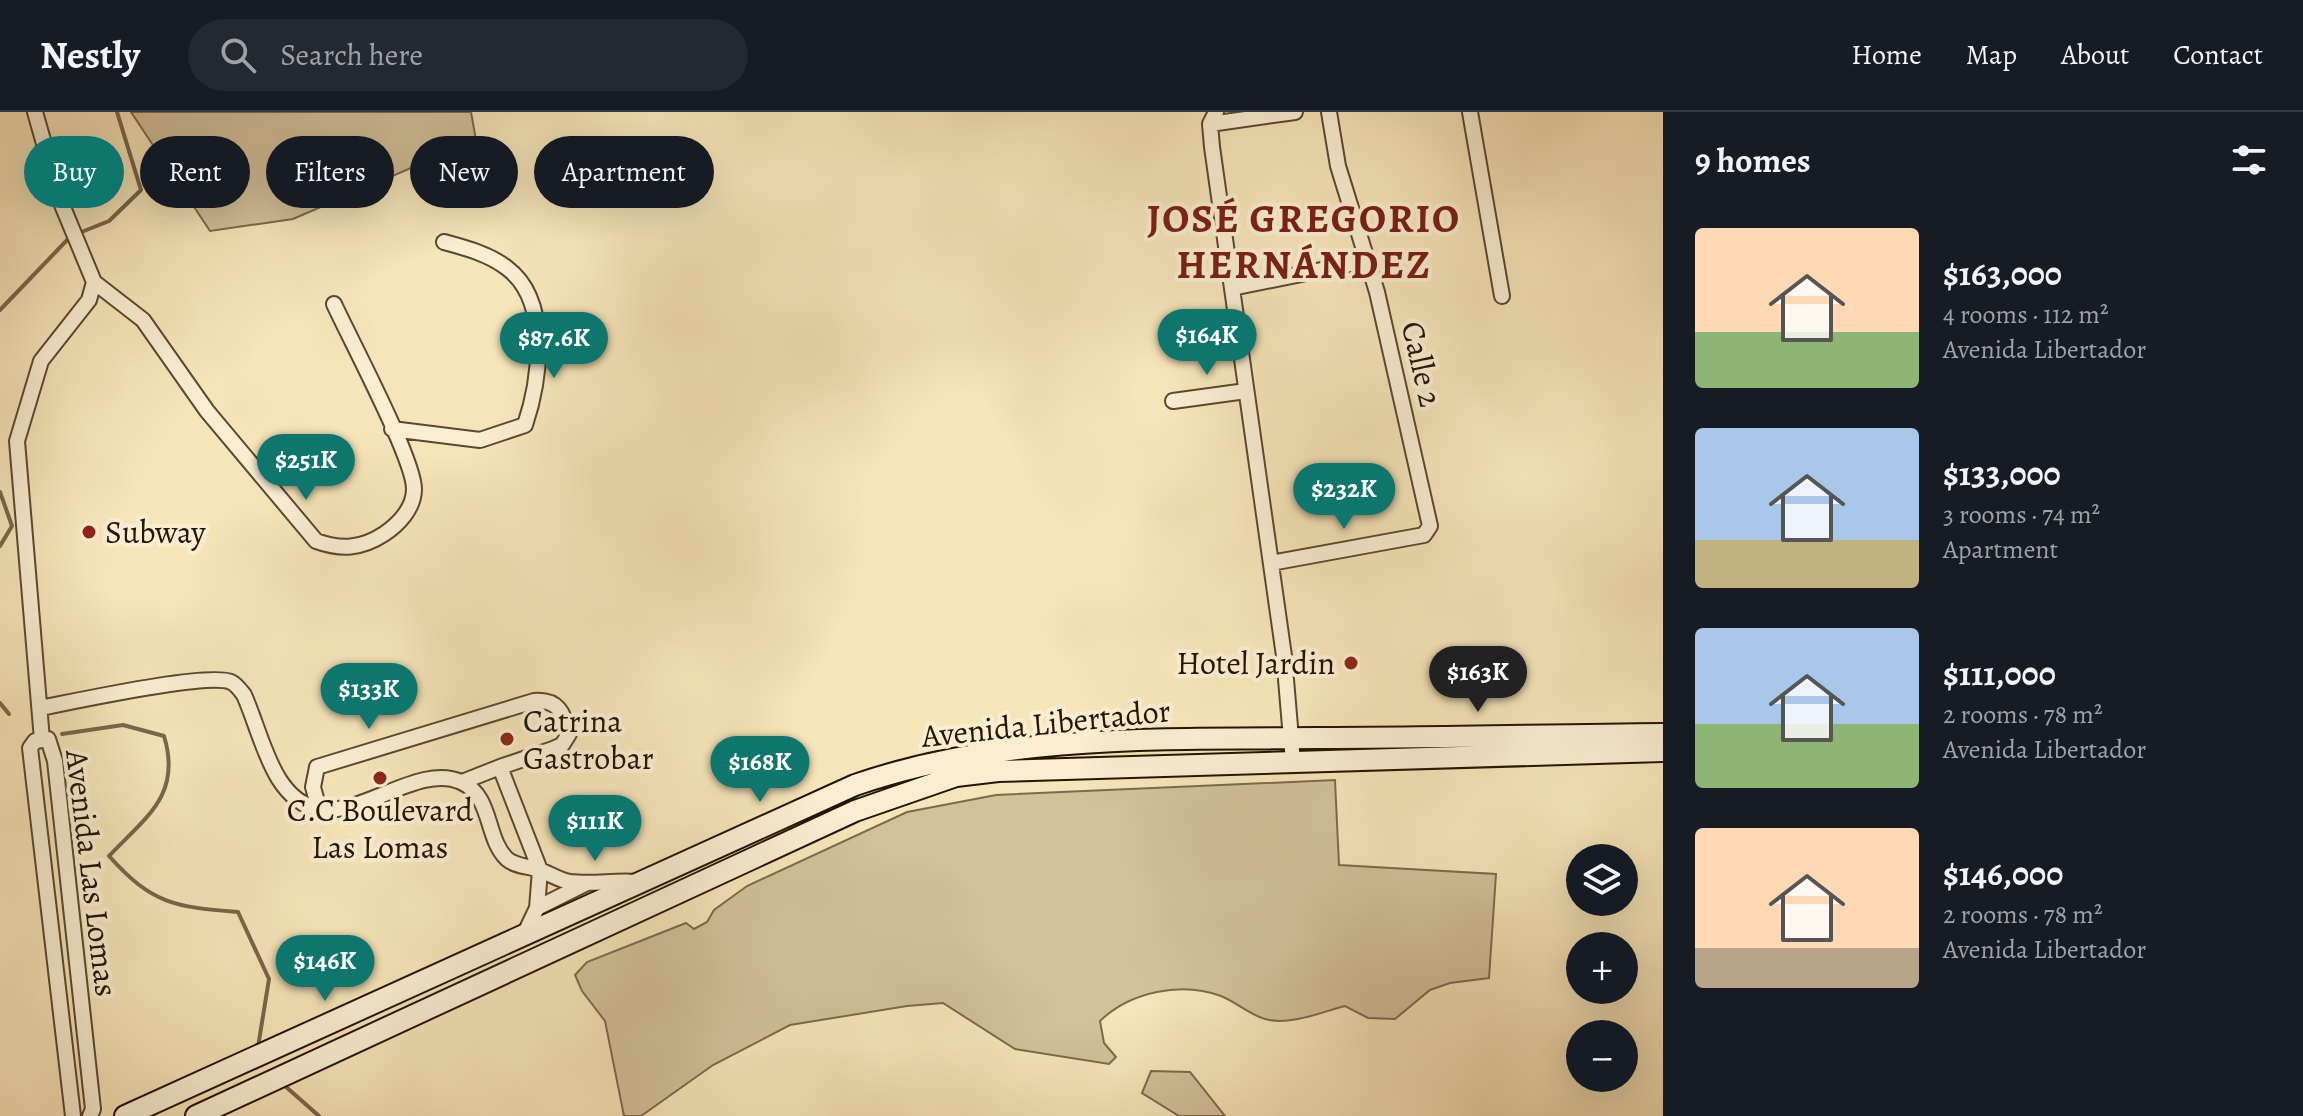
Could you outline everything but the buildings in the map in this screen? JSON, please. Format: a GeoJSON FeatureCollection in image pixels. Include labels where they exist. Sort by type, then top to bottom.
{"type":"FeatureCollection","features":[{"type":"Feature","properties":{"kind":"main road","name":"Avenida Libertador"},"geometry":{"type":"LineString","coordinates":[[125,1116],[855,785],[915,764],[1000,752],[1142,740],[1663,734]]}},
{"type":"Feature","properties":{"kind":"main road","name":"Avenida Libertador"},"geometry":{"type":"LineString","coordinates":[[196,1116],[855,811],[956,776],[998,771],[1663,751]]}},
{"type":"Feature","properties":{"kind":"street"},"geometry":{"type":"LineString","coordinates":[[35,112],[60,200],[94,282],[143,320],[207,411],[316,541],[340,549],[366,544],[404,518],[414,490],[405,458],[334,304]]}},
{"type":"Feature","properties":{"kind":"street"},"geometry":{"type":"LineString","coordinates":[[1293,762],[1293,738],[1232,288],[1213,118],[1295,112]]}},
{"type":"Feature","properties":{"kind":"street","name":"Calle 2"},"geometry":{"type":"LineString","coordinates":[[1271,563],[1424,535],[1429,519],[1366,261],[1338,166],[1329,112]]}},
{"type":"Feature","properties":{"kind":"street"},"geometry":{"type":"LineString","coordinates":[[1470,112],[1502,296]]}},
{"type":"Feature","properties":{"kind":"street"},"geometry":{"type":"LineString","coordinates":[[392,429],[480,440],[490,438],[525,425],[534,396],[538,336],[531,302],[509,269],[474,250],[444,242]]}},
{"type":"Feature","properties":{"kind":"street"},"geometry":{"type":"LineString","coordinates":[[1232,288],[1366,261]]}},
{"type":"Feature","properties":{"kind":"street","name":"Avenida Las Lomas"},"geometry":{"type":"LineString","coordinates":[[42,740],[17,441],[41,361],[89,300],[94,282]]}},
{"type":"Feature","properties":{"kind":"street"},"geometry":{"type":"LineString","coordinates":[[1173,401],[1246,391]]}},
{"type":"Feature","properties":{"kind":"street"},"geometry":{"type":"LineString","coordinates":[[40,708],[183,684],[218,680],[233,682],[244,695],[286,792],[303,806],[319,809],[344,809],[440,778],[462,782],[562,745],[569,734],[562,710],[553,703],[534,701],[317,767],[313,787],[319,809]]}},
{"type":"Feature","properties":{"kind":"street","name":"Avenida Las Lomas"},"geometry":{"type":"LineString","coordinates":[[73,1116],[30,748],[48,739],[55,761],[93,1109],[90,1116]]}},
{"type":"Feature","properties":{"kind":"street"},"geometry":{"type":"LineString","coordinates":[[500,767],[540,870],[537,908],[524,935]]}},
{"type":"Feature","properties":{"kind":"street"},"geometry":{"type":"LineString","coordinates":[[462,782],[484,805],[508,859],[567,881],[642,882]]}},
{"type":"Feature","properties":{"kind":"street"},"geometry":{"type":"LineString","coordinates":[[537,908],[587,883]]}},
{"type":"Feature","properties":{"kind":"shaded area"},"geometry":{"type":"Polygon","coordinates":[[[131,112],[471,112],[475,136],[410,136],[410,168],[394,175],[394,136],[266,136],[266,208],[318,208],[293,219],[210,231],[195,208],[250,208],[250,136],[147,136],[131,112]]]}},
{"type":"Feature","properties":{"kind":"shaded area"},"geometry":{"type":"Polygon","coordinates":[[[1335,780],[1339,865],[1496,874],[1489,978],[1450,983],[1430,990],[1395,1019],[1368,1018],[1345,1006],[1305,1017],[1274,1021],[1206,992],[1157,992],[1126,1003],[1100,1021],[1104,1043],[1116,1057],[1109,1064],[1015,1049],[943,1003],[907,1006],[790,1025],[713,1065],[641,1116],[624,1116],[605,1021],[582,991],[575,975],[587,962],[686,923],[694,929],[707,922],[714,910],[747,886],[907,812],[996,795],[1335,780]]]}},
{"type":"Feature","properties":{"kind":"shaded area"},"geometry":{"type":"Polygon","coordinates":[[[1151,1071],[1190,1072],[1225,1116],[1179,1116],[1142,1093],[1151,1071]]]}},
{"type":"Feature","properties":{"kind":"waterway"},"geometry":{"type":"LineString","coordinates":[[79,233],[109,221],[141,190],[117,112]]}},
{"type":"Feature","properties":{"kind":"waterway"},"geometry":{"type":"LineString","coordinates":[[0,310],[69,238]]}},
{"type":"Feature","properties":{"kind":"waterway"},"geometry":{"type":"LineString","coordinates":[[0,492],[12,526],[0,546]]}},
{"type":"Feature","properties":{"kind":"waterway"},"geometry":{"type":"LineString","coordinates":[[0,703],[9,714]]}},
{"type":"Feature","properties":{"kind":"waterway"},"geometry":{"type":"LineString","coordinates":[[62,734],[123,725],[164,736],[168,756],[164,790],[157,804],[109,856],[138,884],[166,900],[197,908],[238,912],[269,979],[258,1047]]}},
{"type":"Feature","properties":{"kind":"waterway"},"geometry":{"type":"LineString","coordinates":[[285,1086],[319,1116]]}},
{"type":"Feature","properties":{"kind":"place","name":"Subway"},"geometry":{"type":"Point","coordinates":[89,532]}},
{"type":"Feature","properties":{"kind":"place","name":"Hotel Jardin"},"geometry":{"type":"Point","coordinates":[1351,663]}},
{"type":"Feature","properties":{"kind":"place","name":"Catrina Gastrobar"},"geometry":{"type":"Point","coordinates":[507,739]}},
{"type":"Feature","properties":{"kind":"place","name":"C.C Boulevard Las Lomas"},"geometry":{"type":"Point","coordinates":[380,778]}},
{"type":"Feature","properties":{"kind":"district","name":"JOSÉ GREGORIO HERNÁNDEZ"},"geometry":{"type":"Point","coordinates":[1304,241]}}]}
